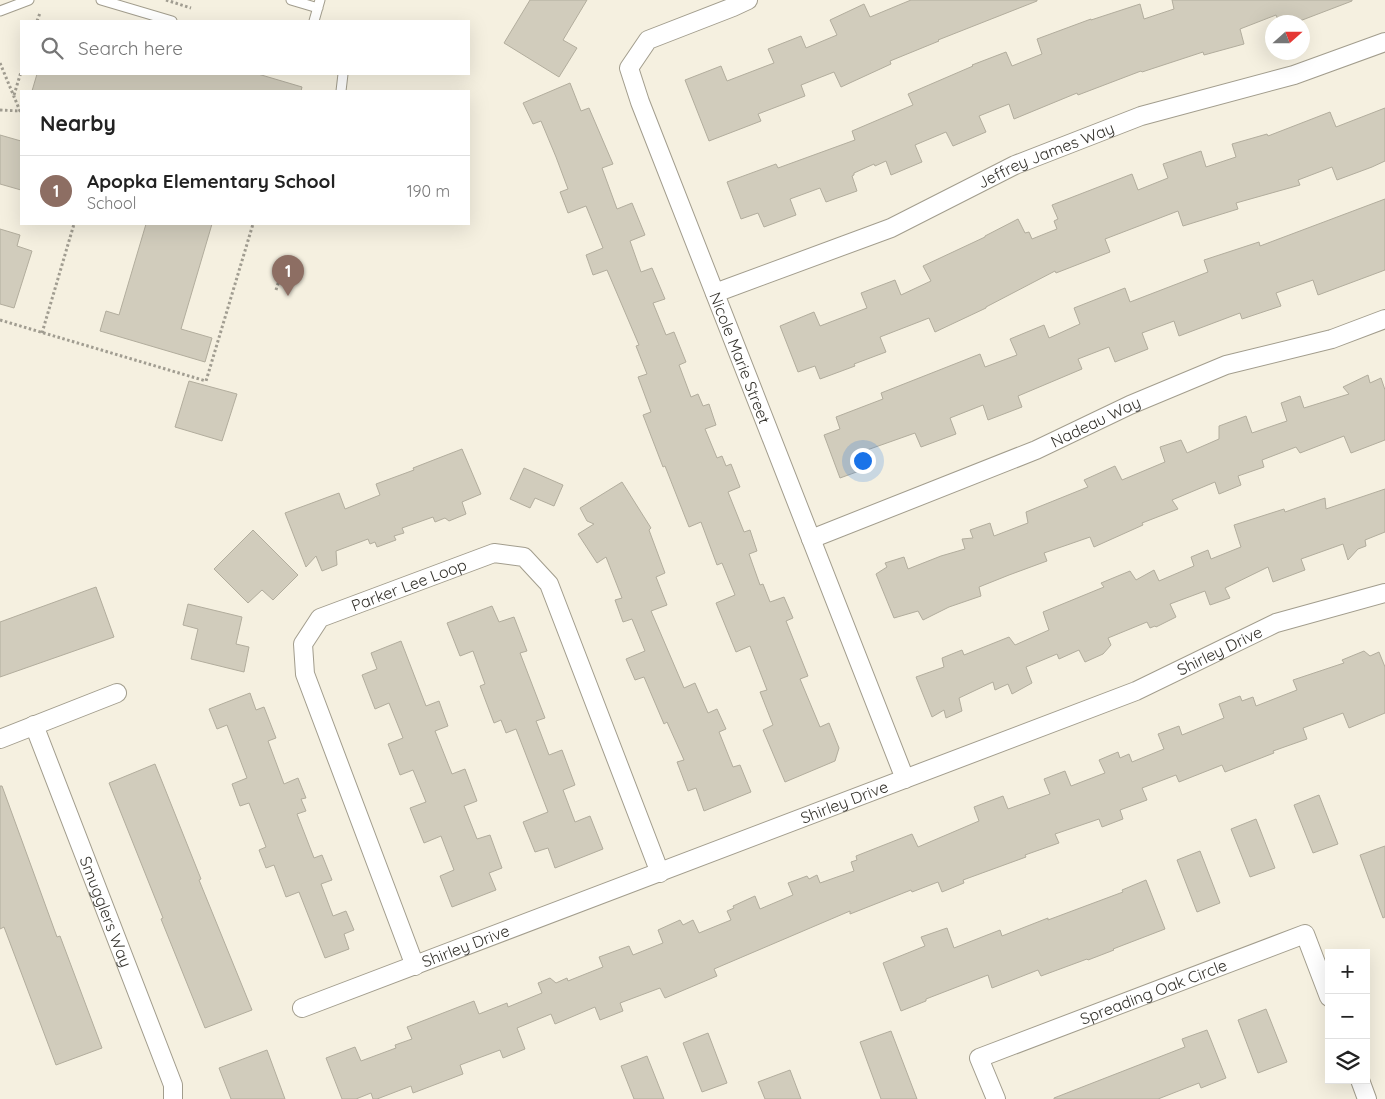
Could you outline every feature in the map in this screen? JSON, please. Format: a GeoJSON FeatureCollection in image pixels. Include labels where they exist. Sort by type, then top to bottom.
{"type":"FeatureCollection","features":[{"type":"Feature","properties":{"kind":"street","name":"Nicole Marie Street"},"geometry":{"type":"LineString","coordinates":[[748,0],[648,40],[629,68],[640,102],[714,293],[905,779]]}},
{"type":"Feature","properties":{"kind":"street","name":"Jeffrey James Way"},"geometry":{"type":"LineString","coordinates":[[714,293],[891,228],[1015,164],[1140,116],[1294,75],[1385,42]]}},
{"type":"Feature","properties":{"kind":"street","name":"Nadeau Way"},"geometry":{"type":"LineString","coordinates":[[811,539],[1036,450],[1130,405],[1226,365],[1332,339],[1385,319]]}},
{"type":"Feature","properties":{"kind":"street","name":"Parker Lee Loop"},"geometry":{"type":"LineString","coordinates":[[415,966],[305,674],[304,644],[320,618],[494,553],[524,557],[549,584],[660,873]]}},
{"type":"Feature","properties":{"kind":"street","name":"Shirley Drive"},"geometry":{"type":"LineString","coordinates":[[302,1008],[1136,691],[1276,623],[1385,593]]}},
{"type":"Feature","properties":{"kind":"street"},"geometry":{"type":"LineString","coordinates":[[0,739],[117,693]]}},
{"type":"Feature","properties":{"kind":"street","name":"Smugglers Way"},"geometry":{"type":"LineString","coordinates":[[34,725],[173,1085],[173,1099]]}},
{"type":"Feature","properties":{"kind":"street","name":"Spreading Oak Circle"},"geometry":{"type":"LineString","coordinates":[[996,1099],[979,1058],[1305,934],[1328,994]]}},
{"type":"Feature","properties":{"kind":"street"},"geometry":{"type":"LineString","coordinates":[[1361,1084],[1367,1099]]}},
{"type":"Feature","properties":{"kind":"lane"},"geometry":{"type":"LineString","coordinates":[[0,11],[29,0]]}},
{"type":"Feature","properties":{"kind":"lane"},"geometry":{"type":"LineString","coordinates":[[101,0],[169,20]]}},
{"type":"Feature","properties":{"kind":"lane"},"geometry":{"type":"LineString","coordinates":[[292,0],[319,4],[314,20]]}},
{"type":"Feature","properties":{"kind":"lane"},"geometry":{"type":"LineString","coordinates":[[341,90],[343,75]]}},
{"type":"Feature","properties":{"kind":"path"},"geometry":{"type":"LineString","coordinates":[[166,0],[191,8]]}},
{"type":"Feature","properties":{"kind":"path"},"geometry":{"type":"LineString","coordinates":[[38,20],[40,13]]}},
{"type":"Feature","properties":{"kind":"path"},"geometry":{"type":"LineString","coordinates":[[0,62],[20,110]]}},
{"type":"Feature","properties":{"kind":"path"},"geometry":{"type":"LineString","coordinates":[[14,96],[20,75]]}},
{"type":"Feature","properties":{"kind":"path"},"geometry":{"type":"LineString","coordinates":[[0,110],[20,112]]}},
{"type":"Feature","properties":{"kind":"path"},"geometry":{"type":"LineString","coordinates":[[42,333],[74,225]]}},
{"type":"Feature","properties":{"kind":"path"},"geometry":{"type":"LineString","coordinates":[[0,320],[206,381],[253,225]]}},
{"type":"Feature","properties":{"kind":"path"},"geometry":{"type":"LineString","coordinates":[[276,290],[284,264]]}},
{"type":"Feature","properties":{"kind":"building"},"geometry":{"type":"Polygon","coordinates":[[[530,0],[587,0],[563,40],[577,48],[559,77],[504,43],[530,0]]]}},
{"type":"Feature","properties":{"kind":"building"},"geometry":{"type":"Polygon","coordinates":[[[911,0],[1037,1],[890,61],[891,64],[841,87],[834,72],[801,85],[805,96],[758,114],[761,121],[709,141],[685,80],[721,66],[727,81],[774,63],[768,49],[801,36],[806,48],[837,35],[830,20],[864,4],[870,17],[911,0]]]}},
{"type":"Feature","properties":{"kind":"building"},"geometry":{"type":"Polygon","coordinates":[[[1172,0],[1352,0],[1310,17],[1310,15],[1265,15],[1265,19],[1240,29],[1244,44],[1204,55],[1203,52],[1141,71],[1078,95],[1077,93],[1014,119],[1009,104],[979,116],[986,132],[953,146],[946,132],[915,145],[922,162],[891,175],[886,161],[854,173],[852,176],[857,191],[826,202],[820,188],[790,199],[796,215],[764,227],[758,213],[741,219],[727,182],[776,164],[778,168],[855,140],[852,131],[913,105],[908,94],[1006,52],[1012,66],[1042,54],[1037,39],[1091,19],[1140,4],[1144,19],[1174,9],[1172,0]]]}},
{"type":"Feature","properties":{"kind":"building"},"geometry":{"type":"Polygon","coordinates":[[[37,75],[261,75],[302,87],[301,90],[32,90],[37,75]]]}},
{"type":"Feature","properties":{"kind":"building"},"geometry":{"type":"Polygon","coordinates":[[[570,83],[581,111],[589,108],[613,164],[602,168],[617,209],[632,203],[645,235],[630,241],[641,272],[652,268],[665,299],[653,303],[666,335],[674,332],[686,362],[679,365],[691,397],[698,394],[703,406],[709,404],[716,425],[705,429],[717,458],[722,456],[726,466],[731,464],[740,487],[728,492],[744,532],[750,530],[757,551],[749,554],[760,585],[763,584],[770,602],[784,597],[793,618],[786,621],[808,676],[800,679],[820,727],[829,723],[839,748],[835,761],[785,782],[763,730],[773,725],[760,692],[767,690],[750,646],[736,652],[716,603],[735,595],[722,563],[717,565],[701,522],[689,527],[643,415],[651,412],[638,377],[647,374],[636,346],[639,345],[607,270],[593,275],[586,255],[603,248],[586,206],[568,213],[560,192],[568,189],[556,157],[541,121],[533,124],[523,103],[570,83]]]}},
{"type":"Feature","properties":{"kind":"building"},"geometry":{"type":"Polygon","coordinates":[[[1385,108],[1385,161],[1372,167],[1337,180],[1332,167],[1298,180],[1300,185],[1236,203],[1238,209],[1183,226],[1178,211],[1105,239],[1110,252],[1056,273],[1055,271],[986,308],[935,332],[929,318],[880,337],[886,352],[854,364],[855,366],[820,379],[815,366],[798,372],[780,326],[814,312],[820,326],[867,308],[861,293],[895,280],[901,295],[931,281],[923,266],[985,237],[1018,219],[1025,233],[1029,232],[1032,239],[1057,229],[1054,221],[1058,219],[1052,205],[1132,174],[1138,190],[1168,178],[1163,164],[1201,151],[1206,167],[1236,157],[1232,144],[1267,134],[1268,136],[1330,112],[1336,127],[1385,108]]]}},
{"type":"Feature","properties":{"kind":"building"},"geometry":{"type":"Polygon","coordinates":[[[0,135],[20,141],[20,190],[0,184],[0,135]]]}},
{"type":"Feature","properties":{"kind":"building"},"geometry":{"type":"Polygon","coordinates":[[[1385,199],[1385,270],[1318,295],[1313,280],[1276,293],[1281,306],[1242,319],[1240,313],[1179,336],[1174,321],[1142,333],[1148,349],[1115,362],[1109,347],[1078,359],[1082,369],[1018,396],[1022,407],[988,420],[983,405],[950,418],[956,434],[921,447],[915,433],[867,450],[873,466],[840,478],[824,435],[840,429],[836,417],[883,399],[881,393],[980,354],[985,367],[1017,355],[1010,339],[1044,325],[1049,338],[1080,324],[1074,308],[1125,288],[1130,302],[1208,272],[1204,260],[1259,242],[1260,246],[1385,199]]]}},
{"type":"Feature","properties":{"kind":"building"},"geometry":{"type":"Polygon","coordinates":[[[146,225],[212,225],[181,329],[212,338],[205,362],[100,331],[106,311],[119,315],[146,225]]]}},
{"type":"Feature","properties":{"kind":"building"},"geometry":{"type":"Polygon","coordinates":[[[0,229],[20,235],[17,246],[32,251],[14,308],[0,304],[0,229]]]}},
{"type":"Feature","properties":{"kind":"building"},"geometry":{"type":"Polygon","coordinates":[[[1368,375],[1370,383],[1381,378],[1385,390],[1385,440],[1351,453],[1344,436],[1300,453],[1296,447],[1262,460],[1264,467],[1238,476],[1241,485],[1219,494],[1215,482],[1172,500],[1178,509],[1142,523],[1143,525],[1094,547],[1090,537],[1044,553],[1047,561],[979,587],[981,596],[949,607],[923,620],[918,611],[894,618],[876,574],[887,567],[885,563],[904,557],[908,569],[965,549],[962,539],[973,538],[970,530],[990,523],[994,536],[1028,523],[1026,512],[1088,487],[1084,480],[1115,466],[1122,480],[1165,462],[1160,447],[1181,440],[1187,453],[1219,439],[1219,426],[1246,416],[1252,433],[1287,421],[1281,403],[1300,396],[1304,408],[1349,394],[1343,387],[1368,375]]]}},
{"type":"Feature","properties":{"kind":"building"},"geometry":{"type":"Polygon","coordinates":[[[189,381],[237,394],[222,441],[175,427],[189,381]]]}},
{"type":"Feature","properties":{"kind":"building"},"geometry":{"type":"Polygon","coordinates":[[[462,449],[481,494],[462,502],[466,514],[449,521],[445,518],[435,522],[433,517],[402,528],[404,533],[394,536],[396,540],[377,547],[375,542],[370,544],[368,539],[336,551],[337,565],[322,571],[316,556],[306,567],[285,513],[339,493],[345,509],[380,495],[376,484],[462,449]]]}},
{"type":"Feature","properties":{"kind":"building"},"geometry":{"type":"Polygon","coordinates":[[[524,468],[563,485],[554,506],[535,498],[530,508],[510,499],[524,468]]]}},
{"type":"Feature","properties":{"kind":"building"},"geometry":{"type":"Polygon","coordinates":[[[622,482],[651,528],[649,530],[665,573],[656,577],[667,605],[651,611],[684,688],[695,683],[708,713],[717,709],[726,729],[719,732],[733,767],[740,765],[751,792],[704,811],[696,788],[688,791],[677,762],[684,760],[667,722],[664,724],[644,677],[635,680],[626,659],[645,651],[632,619],[623,622],[615,600],[622,598],[606,557],[597,563],[578,534],[594,524],[587,521],[580,508],[622,482]]]}},
{"type":"Feature","properties":{"kind":"building"},"geometry":{"type":"Polygon","coordinates":[[[1385,489],[1385,532],[1365,540],[1366,546],[1358,549],[1348,560],[1343,544],[1301,559],[1305,570],[1273,582],[1268,567],[1225,588],[1230,598],[1210,605],[1205,591],[1170,604],[1176,617],[1156,627],[1150,628],[1147,622],[1108,638],[1111,645],[1103,654],[1085,662],[1079,650],[1059,659],[1057,654],[1026,667],[1032,683],[1012,694],[1008,684],[995,690],[993,682],[959,698],[962,711],[946,718],[944,710],[932,717],[916,677],[944,667],[942,658],[962,650],[964,655],[1009,637],[1015,645],[1049,630],[1043,612],[1104,587],[1101,583],[1130,571],[1136,580],[1154,570],[1159,581],[1194,566],[1191,557],[1208,550],[1211,559],[1241,547],[1234,525],[1284,509],[1285,512],[1325,498],[1326,509],[1385,489]]]}},
{"type":"Feature","properties":{"kind":"building"},"geometry":{"type":"Polygon","coordinates":[[[253,530],[298,575],[273,600],[262,590],[248,603],[214,569],[253,530]]]}},
{"type":"Feature","properties":{"kind":"building"},"geometry":{"type":"Polygon","coordinates":[[[96,587],[114,637],[0,677],[0,622],[96,587]]]}},
{"type":"Feature","properties":{"kind":"building"},"geometry":{"type":"Polygon","coordinates":[[[188,604],[242,617],[236,644],[249,647],[244,672],[191,659],[198,629],[183,625],[188,604]]]}},
{"type":"Feature","properties":{"kind":"building"},"geometry":{"type":"Polygon","coordinates":[[[492,606],[499,622],[514,617],[527,651],[520,653],[545,718],[536,721],[549,755],[562,750],[575,785],[563,790],[575,822],[590,816],[603,849],[555,868],[548,848],[535,852],[523,822],[548,812],[516,729],[506,733],[501,720],[494,723],[480,686],[485,684],[473,651],[460,656],[447,623],[492,606]]]}},
{"type":"Feature","properties":{"kind":"building"},"geometry":{"type":"Polygon","coordinates":[[[401,641],[426,706],[439,701],[448,726],[435,731],[452,774],[465,769],[477,801],[464,806],[477,839],[490,835],[502,868],[489,873],[496,890],[452,907],[440,876],[454,870],[441,836],[424,843],[410,808],[426,802],[413,770],[400,775],[388,744],[403,738],[389,703],[375,709],[362,675],[377,669],[371,653],[401,641]]]}},
{"type":"Feature","properties":{"kind":"building"},"geometry":{"type":"Polygon","coordinates":[[[1364,651],[1370,656],[1379,652],[1385,667],[1385,713],[1349,728],[1343,713],[1303,728],[1307,739],[1273,751],[1274,753],[1225,772],[1222,765],[1179,782],[1176,775],[1142,788],[1147,800],[1120,810],[1123,819],[1102,827],[1099,819],[1055,834],[1059,843],[963,880],[964,883],[942,892],[938,882],[912,892],[911,890],[850,914],[850,911],[714,969],[717,976],[665,998],[660,988],[620,1003],[623,1011],[600,1020],[595,1007],[555,1024],[551,1014],[517,1028],[525,1049],[503,1058],[500,1050],[460,1065],[463,1074],[413,1093],[411,1086],[377,1099],[373,1099],[371,1093],[356,1099],[342,1099],[326,1058],[355,1047],[361,1061],[396,1048],[395,1045],[412,1039],[407,1027],[474,1001],[479,1014],[507,1003],[508,1007],[542,993],[538,983],[550,978],[556,983],[567,978],[568,981],[603,967],[599,957],[629,946],[633,955],[663,943],[658,930],[680,920],[683,925],[693,920],[699,933],[731,920],[727,911],[734,908],[733,906],[755,896],[760,909],[793,895],[788,883],[807,876],[809,879],[817,875],[820,883],[854,871],[851,862],[857,860],[856,856],[912,834],[918,847],[979,821],[974,807],[1003,796],[1008,809],[1050,794],[1044,779],[1065,771],[1071,786],[1105,773],[1099,760],[1118,752],[1120,758],[1129,754],[1132,762],[1164,749],[1158,734],[1179,726],[1182,735],[1224,718],[1219,704],[1240,696],[1242,701],[1253,697],[1256,706],[1297,690],[1293,680],[1344,663],[1342,660],[1364,651]]]}},
{"type":"Feature","properties":{"kind":"building"},"geometry":{"type":"Polygon","coordinates":[[[250,693],[256,710],[264,707],[276,738],[268,741],[284,784],[298,778],[306,798],[301,799],[306,811],[297,814],[314,858],[322,855],[332,880],[321,884],[333,916],[346,911],[354,930],[344,934],[349,949],[325,958],[299,892],[286,897],[274,865],[266,868],[259,850],[266,847],[249,803],[240,806],[232,784],[247,778],[227,725],[217,729],[209,709],[250,693]]]}},
{"type":"Feature","properties":{"kind":"building"},"geometry":{"type":"Polygon","coordinates":[[[155,764],[201,879],[199,880],[252,1010],[205,1028],[109,783],[155,764]]]}},
{"type":"Feature","properties":{"kind":"building"},"geometry":{"type":"Polygon","coordinates":[[[0,786],[2,786],[57,937],[60,936],[102,1048],[56,1065],[4,927],[0,929],[0,786]]]}},
{"type":"Feature","properties":{"kind":"building"},"geometry":{"type":"Polygon","coordinates":[[[1319,795],[1338,844],[1313,853],[1294,805],[1319,795]]]}},
{"type":"Feature","properties":{"kind":"building"},"geometry":{"type":"Polygon","coordinates":[[[1256,819],[1275,868],[1250,877],[1231,829],[1256,819]]]}},
{"type":"Feature","properties":{"kind":"building"},"geometry":{"type":"Polygon","coordinates":[[[1385,846],[1385,917],[1383,918],[1360,855],[1385,846]]]}},
{"type":"Feature","properties":{"kind":"building"},"geometry":{"type":"Polygon","coordinates":[[[1200,851],[1220,903],[1197,912],[1177,860],[1200,851]]]}},
{"type":"Feature","properties":{"kind":"building"},"geometry":{"type":"Polygon","coordinates":[[[1146,880],[1165,929],[1088,960],[1041,976],[1038,970],[992,988],[988,975],[926,999],[926,1001],[901,1011],[883,963],[925,946],[921,937],[947,928],[954,948],[1000,930],[1002,936],[1123,892],[1122,890],[1146,880]]]}},
{"type":"Feature","properties":{"kind":"building"},"geometry":{"type":"Polygon","coordinates":[[[1266,1009],[1287,1062],[1258,1073],[1238,1020],[1266,1009]]]}},
{"type":"Feature","properties":{"kind":"building"},"geometry":{"type":"Polygon","coordinates":[[[1207,1030],[1226,1078],[1201,1088],[1199,1083],[1158,1099],[1054,1099],[1185,1047],[1182,1039],[1207,1030]]]}},
{"type":"Feature","properties":{"kind":"building"},"geometry":{"type":"Polygon","coordinates":[[[891,1031],[917,1099],[881,1099],[860,1042],[891,1031]]]}},
{"type":"Feature","properties":{"kind":"building"},"geometry":{"type":"Polygon","coordinates":[[[708,1033],[727,1083],[702,1092],[683,1043],[708,1033]]]}},
{"type":"Feature","properties":{"kind":"building"},"geometry":{"type":"Polygon","coordinates":[[[267,1050],[285,1099],[231,1099],[219,1068],[267,1050]]]}},
{"type":"Feature","properties":{"kind":"building"},"geometry":{"type":"Polygon","coordinates":[[[647,1056],[664,1099],[634,1099],[621,1066],[647,1056]]]}},
{"type":"Feature","properties":{"kind":"building"},"geometry":{"type":"Polygon","coordinates":[[[790,1070],[801,1099],[765,1099],[758,1082],[790,1070]]]}},
{"type":"Feature","properties":{"kind":"place","name":"Apopka Elementary School"},"geometry":{"type":"Point","coordinates":[288,296]}}]}
